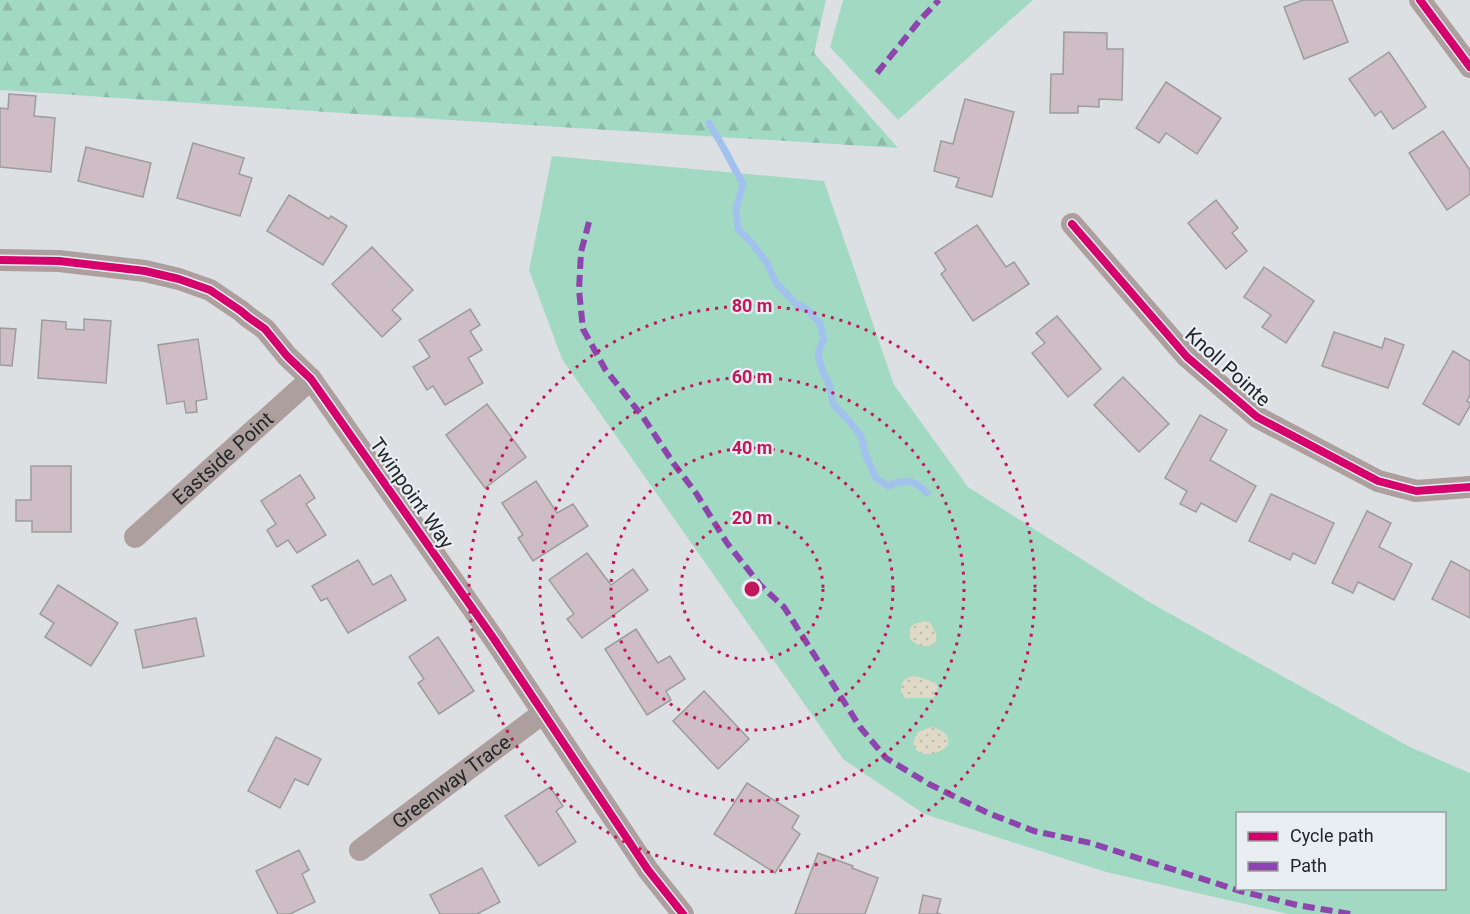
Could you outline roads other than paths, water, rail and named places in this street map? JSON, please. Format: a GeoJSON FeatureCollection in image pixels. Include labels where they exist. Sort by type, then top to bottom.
{"type":"FeatureCollection","features":[{"type":"Feature","properties":{"kind":"street"},"geometry":{"type":"LineString","coordinates":[[1420,0],[1470,67]]}},
{"type":"Feature","properties":{"kind":"street","name":"Knoll Pointe"},"geometry":{"type":"LineString","coordinates":[[1072,224],[1187,357],[1257,417],[1378,481],[1416,491],[1470,487]]}},
{"type":"Feature","properties":{"kind":"street","name":"Twinpoint Way"},"geometry":{"type":"LineString","coordinates":[[0,260],[59,261],[145,271],[179,279],[210,290],[265,329],[287,356],[311,379],[494,639],[648,870],[683,914]]}},
{"type":"Feature","properties":{"kind":"street","name":"Eastside Point"},"geometry":{"type":"LineString","coordinates":[[135,537],[311,379]]}},
{"type":"Feature","properties":{"kind":"street","name":"Greenway Trace"},"geometry":{"type":"LineString","coordinates":[[360,850],[543,713]]}},
{"type":"Feature","properties":{"kind":"waterway"},"geometry":{"type":"LineString","coordinates":[[709,123],[743,184],[736,209],[738,229],[767,263],[776,283],[795,303],[809,311],[820,324],[824,338],[818,354],[830,386],[833,404],[861,436],[866,456],[876,478],[888,486],[905,481],[913,482],[927,493]]}}]}
